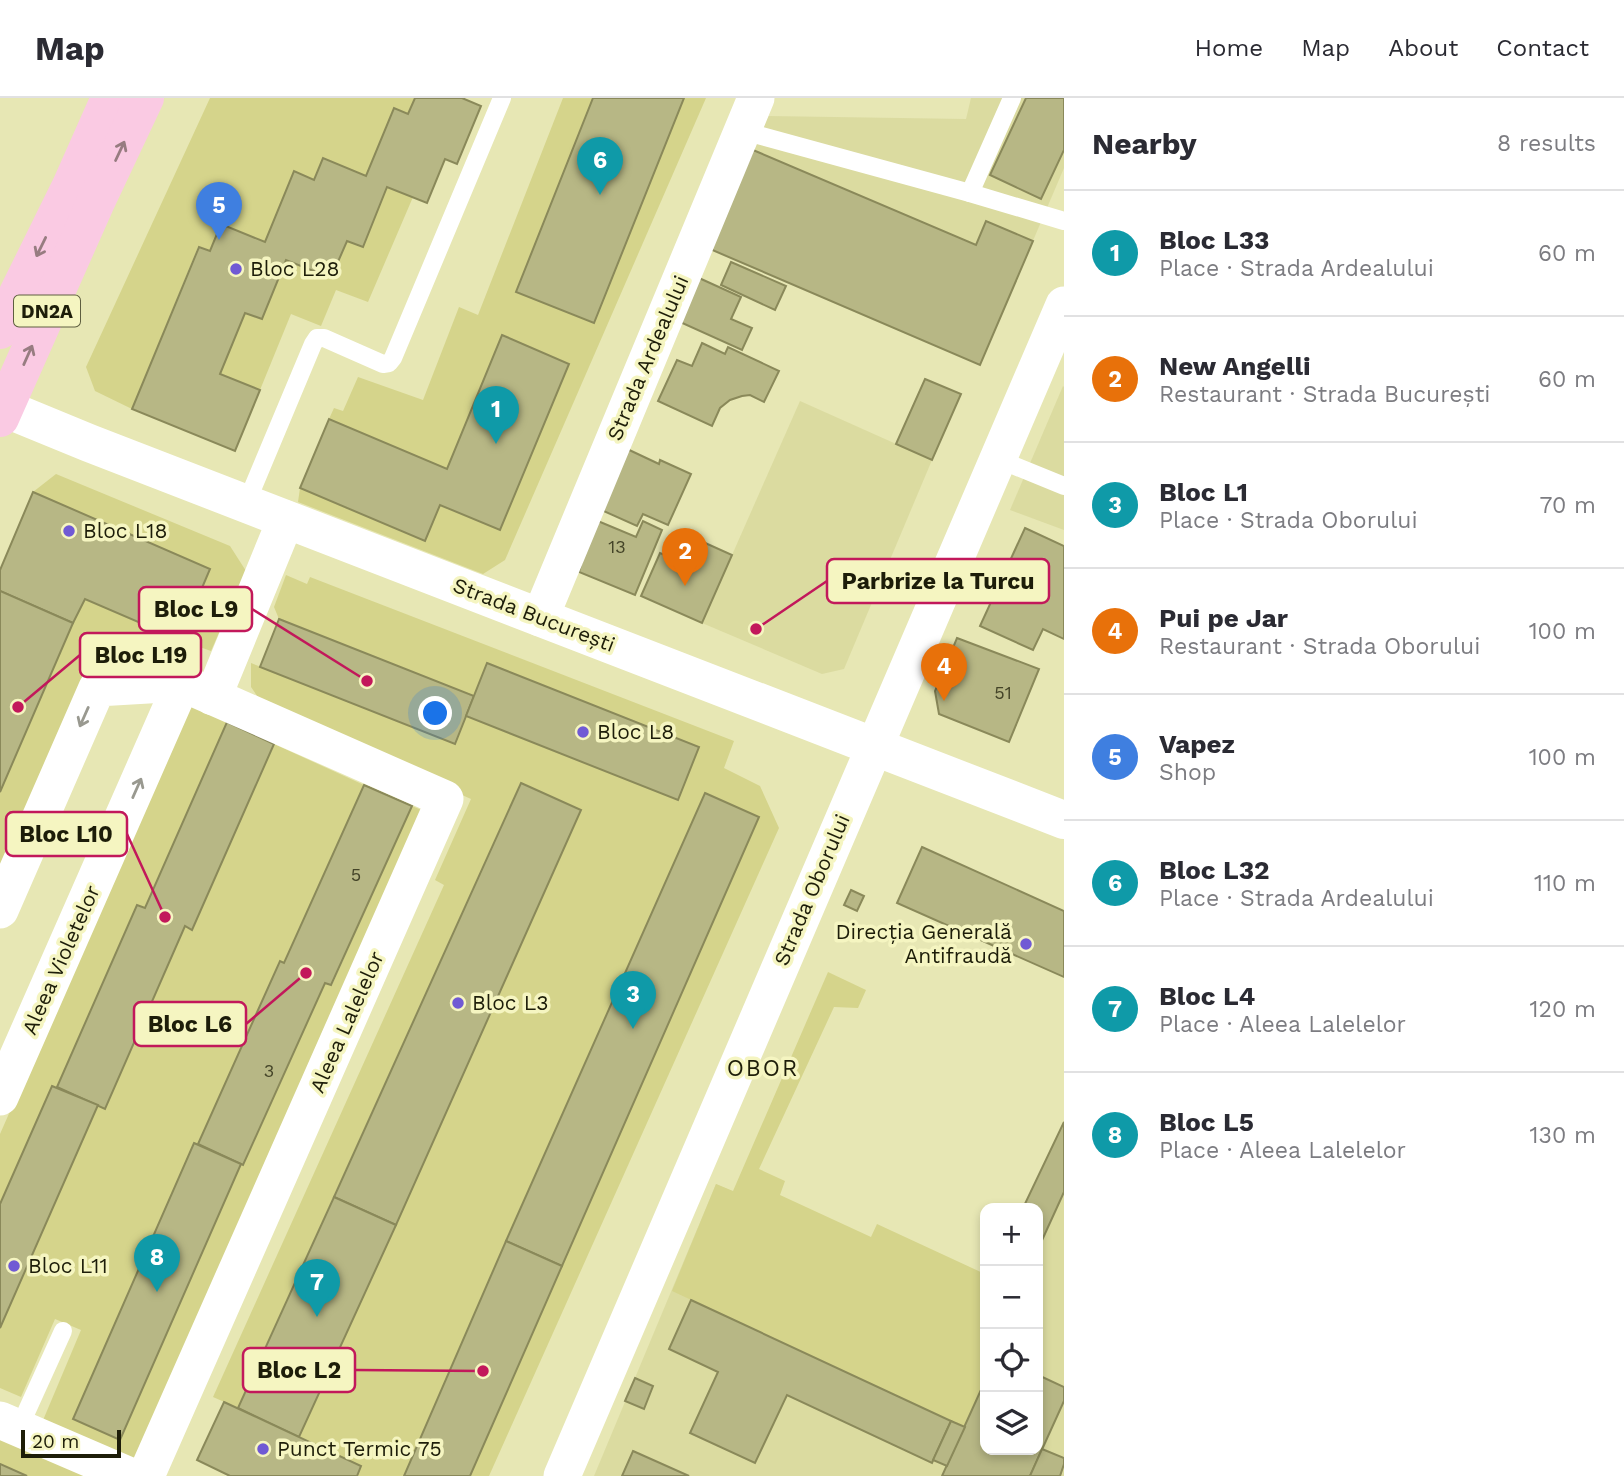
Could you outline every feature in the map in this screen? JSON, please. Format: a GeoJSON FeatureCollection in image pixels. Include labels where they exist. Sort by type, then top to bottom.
{"type":"FeatureCollection","features":[{"type":"Feature","properties":{"kind":"main road","name":"DN2A"},"geometry":{"type":"LineString","coordinates":[[0,330],[71,186],[110,98]]}},
{"type":"Feature","properties":{"kind":"main road","name":"DN2A"},"geometry":{"type":"LineString","coordinates":[[2,413],[145,98]]}},
{"type":"Feature","properties":{"kind":"street","name":"Strada Ardealului"},"geometry":{"type":"LineString","coordinates":[[541,618],[756,98]]}},
{"type":"Feature","properties":{"kind":"street","name":"Strada Oborului"},"geometry":{"type":"LineString","coordinates":[[562,1476],[1064,305]]}},
{"type":"Feature","properties":{"kind":"street","name":"Strada București"},"geometry":{"type":"LineString","coordinates":[[2,413],[89,443],[1064,820]]}},
{"type":"Feature","properties":{"kind":"street","name":"Aleea Violetelor"},"geometry":{"type":"LineString","coordinates":[[0,1097],[164,724],[198,690],[286,519]]}},
{"type":"Feature","properties":{"kind":"street"},"geometry":{"type":"LineString","coordinates":[[0,910],[96,688],[131,686],[198,690]]}},
{"type":"Feature","properties":{"kind":"street"},"geometry":{"type":"LineString","coordinates":[[131,686],[164,724]]}},
{"type":"Feature","properties":{"kind":"street","name":"Aleea Lalelelor"},"geometry":{"type":"LineString","coordinates":[[146,1476],[445,799],[198,690]]}},
{"type":"Feature","properties":{"kind":"street"},"geometry":{"type":"LineString","coordinates":[[10,1424],[130,1476]]}},
{"type":"Feature","properties":{"kind":"lane"},"geometry":{"type":"LineString","coordinates":[[246,504],[317,338],[324,338],[383,363],[389,363],[393,358],[502,98]]}},
{"type":"Feature","properties":{"kind":"lane"},"geometry":{"type":"LineString","coordinates":[[970,193],[1012,98]]}},
{"type":"Feature","properties":{"kind":"lane"},"geometry":{"type":"LineString","coordinates":[[743,131],[1064,221]]}},
{"type":"Feature","properties":{"kind":"lane"},"geometry":{"type":"LineString","coordinates":[[998,459],[1064,486]]}},
{"type":"Feature","properties":{"kind":"lane"},"geometry":{"type":"LineString","coordinates":[[10,1424],[64,1331]]}},
{"type":"Feature","properties":{"kind":"shaded area"},"geometry":{"type":"Polygon","coordinates":[[[210,98],[415,98],[408,114],[393,109],[366,176],[323,158],[314,180],[294,172],[265,242],[221,224],[210,251],[198,247],[132,409],[95,391],[86,367],[210,98]]]}},
{"type":"Feature","properties":{"kind":"shaded area"},"geometry":{"type":"Polygon","coordinates":[[[563,98],[593,98],[516,292],[594,323],[684,98],[706,98],[505,560],[483,574],[298,502],[300,488],[425,541],[440,505],[500,530],[568,363],[502,335],[447,469],[329,419],[334,408],[343,411],[358,377],[423,400],[459,307],[478,315],[563,98]]]}},
{"type":"Feature","properties":{"kind":"shaded area"},"geometry":{"type":"Polygon","coordinates":[[[971,98],[1064,98],[1064,168],[980,365],[710,249],[768,116],[966,119],[971,98]]]}},
{"type":"Feature","properties":{"kind":"shaded area"},"geometry":{"type":"Polygon","coordinates":[[[387,187],[413,197],[368,302],[336,290],[321,326],[291,314],[260,390],[220,374],[245,313],[262,319],[286,260],[331,278],[347,241],[363,247],[387,187]]]}},
{"type":"Feature","properties":{"kind":"shaded area"},"geometry":{"type":"Polygon","coordinates":[[[1064,387],[1064,530],[1010,510],[1064,387]]]}},
{"type":"Feature","properties":{"kind":"shaded area"},"geometry":{"type":"Polygon","coordinates":[[[800,401],[932,460],[844,669],[822,674],[702,623],[800,401]]]}},
{"type":"Feature","properties":{"kind":"shaded area"},"geometry":{"type":"Polygon","coordinates":[[[56,474],[230,546],[246,571],[211,651],[180,640],[171,656],[85,674],[0,873],[0,792],[85,599],[179,640],[210,570],[33,492],[56,474]]]}},
{"type":"Feature","properties":{"kind":"shaded area"},"geometry":{"type":"Polygon","coordinates":[[[286,575],[307,584],[310,577],[734,741],[724,768],[760,786],[779,828],[489,1476],[470,1476],[759,817],[705,793],[404,1476],[357,1476],[361,1466],[299,1437],[581,811],[520,784],[238,1408],[213,1397],[444,885],[435,880],[471,799],[264,706],[251,687],[251,663],[455,744],[466,716],[678,800],[699,747],[488,663],[474,696],[279,619],[274,607],[286,575]]]}},
{"type":"Feature","properties":{"kind":"shaded area"},"geometry":{"type":"Polygon","coordinates":[[[189,705],[227,722],[145,908],[137,905],[57,1087],[52,1086],[0,1204],[0,1134],[189,705]]]}},
{"type":"Feature","properties":{"kind":"shaded area"},"geometry":{"type":"Polygon","coordinates":[[[274,744],[364,785],[284,963],[280,961],[198,1144],[194,1143],[74,1420],[121,1439],[241,1164],[244,1164],[325,983],[332,985],[412,806],[431,814],[140,1469],[41,1425],[81,1330],[55,1319],[21,1397],[0,1388],[0,1328],[98,1105],[185,926],[192,929],[274,744]]]}},
{"type":"Feature","properties":{"kind":"shaded area"},"geometry":{"type":"Polygon","coordinates":[[[828,972],[866,990],[858,1008],[834,1007],[759,1169],[785,1181],[780,1195],[871,1237],[877,1224],[980,1272],[980,1392],[965,1427],[672,1291],[716,1184],[733,1191],[828,972]]]}},
{"type":"Feature","properties":{"kind":"shaded area"},"geometry":{"type":"Polygon","coordinates":[[[716,1184],[980,1301],[980,1455],[1043,1455],[1043,1238],[1064,1192],[1064,1476],[594,1476],[716,1184]]]}},
{"type":"Feature","properties":{"kind":"shaded area"},"geometry":{"type":"Polygon","coordinates":[[[0,1431],[104,1476],[27,1476],[0,1464],[0,1431]]]}},
{"type":"Feature","properties":{"kind":"building","name":"Bloc L28"},"geometry":{"type":"Polygon","coordinates":[[[415,98],[462,98],[481,106],[457,164],[445,159],[427,203],[387,187],[363,247],[347,241],[331,278],[286,260],[262,319],[245,313],[220,374],[260,390],[235,451],[132,409],[199,247],[210,251],[221,224],[265,242],[294,171],[314,180],[323,158],[366,176],[394,108],[408,114],[415,98]]]}},
{"type":"Feature","properties":{"kind":"building"},"geometry":{"type":"Polygon","coordinates":[[[593,98],[684,98],[594,323],[516,292],[593,98]]]}},
{"type":"Feature","properties":{"kind":"building"},"geometry":{"type":"Polygon","coordinates":[[[1026,98],[1064,98],[1064,150],[1041,199],[990,175],[1026,98]]]}},
{"type":"Feature","properties":{"kind":"building"},"geometry":{"type":"Polygon","coordinates":[[[753,150],[976,245],[986,221],[1033,241],[980,365],[710,249],[753,150]]]}},
{"type":"Feature","properties":{"kind":"building"},"geometry":{"type":"Polygon","coordinates":[[[731,262],[786,286],[775,310],[721,285],[731,262]]]}},
{"type":"Feature","properties":{"kind":"building"},"geometry":{"type":"Polygon","coordinates":[[[699,278],[741,297],[731,319],[752,328],[742,350],[680,322],[699,278]]]}},
{"type":"Feature","properties":{"kind":"building"},"geometry":{"type":"Polygon","coordinates":[[[502,335],[569,364],[500,530],[440,505],[425,541],[300,488],[329,419],[447,469],[502,335]]]}},
{"type":"Feature","properties":{"kind":"building"},"geometry":{"type":"Polygon","coordinates":[[[702,343],[725,354],[728,347],[779,371],[764,402],[750,395],[730,400],[720,408],[712,426],[658,401],[677,360],[692,366],[702,343]]]}},
{"type":"Feature","properties":{"kind":"building"},"geometry":{"type":"Polygon","coordinates":[[[925,379],[961,394],[932,460],[896,444],[925,379]]]}},
{"type":"Feature","properties":{"kind":"building"},"geometry":{"type":"Polygon","coordinates":[[[625,448],[659,464],[660,460],[691,474],[668,525],[643,514],[637,526],[597,508],[625,448]]]}},
{"type":"Feature","properties":{"kind":"building","name":"Bloc L18"},"geometry":{"type":"Polygon","coordinates":[[[33,492],[210,569],[180,640],[85,599],[73,623],[0,591],[0,570],[33,492]]]}},
{"type":"Feature","properties":{"kind":"building"},"geometry":{"type":"Polygon","coordinates":[[[593,519],[636,537],[643,521],[662,530],[635,595],[579,572],[593,519]]]}},
{"type":"Feature","properties":{"kind":"building"},"geometry":{"type":"Polygon","coordinates":[[[1025,528],[1064,546],[1064,639],[1043,629],[1033,650],[980,626],[1025,528]]]}},
{"type":"Feature","properties":{"kind":"building"},"geometry":{"type":"Polygon","coordinates":[[[703,542],[732,555],[702,623],[641,596],[660,553],[692,566],[703,542]]]}},
{"type":"Feature","properties":{"kind":"building"},"geometry":{"type":"Polygon","coordinates":[[[0,591],[73,623],[0,792],[0,591]]]}},
{"type":"Feature","properties":{"kind":"building"},"geometry":{"type":"Polygon","coordinates":[[[279,619],[474,696],[455,744],[260,667],[279,619]]]}},
{"type":"Feature","properties":{"kind":"building"},"geometry":{"type":"Polygon","coordinates":[[[957,638],[1039,669],[1009,742],[939,714],[935,691],[957,638]]]}},
{"type":"Feature","properties":{"kind":"building","name":"Bloc L8"},"geometry":{"type":"Polygon","coordinates":[[[487,663],[699,747],[678,800],[466,716],[487,663]]]}},
{"type":"Feature","properties":{"kind":"building"},"geometry":{"type":"Polygon","coordinates":[[[227,722],[274,744],[192,930],[185,926],[105,1109],[57,1087],[137,905],[145,908],[227,722]]]}},
{"type":"Feature","properties":{"kind":"building","name":"Bloc L3"},"geometry":{"type":"Polygon","coordinates":[[[521,783],[581,810],[396,1225],[334,1197],[521,783]]]}},
{"type":"Feature","properties":{"kind":"building"},"geometry":{"type":"Polygon","coordinates":[[[364,785],[412,806],[331,985],[325,983],[243,1165],[198,1144],[280,961],[284,963],[364,785]]]}},
{"type":"Feature","properties":{"kind":"building"},"geometry":{"type":"Polygon","coordinates":[[[705,793],[759,817],[562,1266],[506,1241],[705,793]]]}},
{"type":"Feature","properties":{"kind":"building","name":"Direcția Generală Antifraudă"},"geometry":{"type":"Polygon","coordinates":[[[922,847],[1064,911],[1064,977],[897,903],[922,847]]]}},
{"type":"Feature","properties":{"kind":"building"},"geometry":{"type":"Polygon","coordinates":[[[851,890],[864,896],[857,911],[844,905],[851,890]]]}},
{"type":"Feature","properties":{"kind":"building","name":"Bloc L11"},"geometry":{"type":"Polygon","coordinates":[[[52,1086],[98,1105],[0,1328],[0,1204],[52,1086]]]}},
{"type":"Feature","properties":{"kind":"building"},"geometry":{"type":"Polygon","coordinates":[[[1064,1122],[1064,1192],[1043,1238],[1043,1203],[1025,1203],[1064,1122]]]}},
{"type":"Feature","properties":{"kind":"building"},"geometry":{"type":"Polygon","coordinates":[[[194,1143],[241,1164],[120,1440],[73,1419],[194,1143]]]}},
{"type":"Feature","properties":{"kind":"building"},"geometry":{"type":"Polygon","coordinates":[[[334,1197],[396,1225],[299,1437],[238,1408],[334,1197]]]}},
{"type":"Feature","properties":{"kind":"building"},"geometry":{"type":"Polygon","coordinates":[[[506,1241],[562,1266],[470,1476],[404,1476],[506,1241]]]}},
{"type":"Feature","properties":{"kind":"building"},"geometry":{"type":"Polygon","coordinates":[[[691,1300],[951,1421],[932,1463],[787,1395],[755,1463],[690,1433],[718,1372],[669,1349],[691,1300]]]}},
{"type":"Feature","properties":{"kind":"building"},"geometry":{"type":"Polygon","coordinates":[[[1043,1377],[1064,1387],[1064,1401],[1043,1447],[1043,1377]]]}},
{"type":"Feature","properties":{"kind":"building"},"geometry":{"type":"Polygon","coordinates":[[[635,1378],[653,1386],[644,1409],[625,1401],[635,1378]]]}},
{"type":"Feature","properties":{"kind":"building"},"geometry":{"type":"Polygon","coordinates":[[[980,1392],[980,1455],[1040,1455],[1030,1476],[942,1476],[980,1392]]]}},
{"type":"Feature","properties":{"kind":"building","name":"Punct Termic 75"},"geometry":{"type":"Polygon","coordinates":[[[224,1402],[361,1466],[357,1476],[230,1476],[197,1460],[224,1402]]]}},
{"type":"Feature","properties":{"kind":"building"},"geometry":{"type":"Polygon","coordinates":[[[951,1421],[965,1427],[947,1466],[933,1460],[951,1421]]]}},
{"type":"Feature","properties":{"kind":"building"},"geometry":{"type":"Polygon","coordinates":[[[1043,1449],[1064,1458],[1060,1476],[1030,1476],[1039,1455],[1043,1455],[1043,1449]]]}},
{"type":"Feature","properties":{"kind":"building"},"geometry":{"type":"Polygon","coordinates":[[[633,1451],[689,1476],[622,1476],[633,1451]]]}},
{"type":"Feature","properties":{"kind":"building"},"geometry":{"type":"Polygon","coordinates":[[[0,1464],[27,1476],[0,1476],[0,1464]]]}},
{"type":"Feature","properties":{"kind":"place","name":"Bloc L32"},"geometry":{"type":"Point","coordinates":[600,195]}},
{"type":"Feature","properties":{"kind":"place","name":"Vapez"},"geometry":{"type":"Point","coordinates":[219,240]}},
{"type":"Feature","properties":{"kind":"place","name":"Bloc L28"},"geometry":{"type":"Point","coordinates":[236,269]}},
{"type":"Feature","properties":{"kind":"place","name":"Bloc L33"},"geometry":{"type":"Point","coordinates":[496,444]}},
{"type":"Feature","properties":{"kind":"place","name":"Bloc L18"},"geometry":{"type":"Point","coordinates":[69,531]}},
{"type":"Feature","properties":{"kind":"place","name":"New Angelli"},"geometry":{"type":"Point","coordinates":[685,586]}},
{"type":"Feature","properties":{"kind":"place","name":"Parbrize la Turcu"},"geometry":{"type":"Point","coordinates":[756,629]}},
{"type":"Feature","properties":{"kind":"place","name":"Bloc L9"},"geometry":{"type":"Point","coordinates":[367,681]}},
{"type":"Feature","properties":{"kind":"place","name":"Pui pe Jar"},"geometry":{"type":"Point","coordinates":[944,701]}},
{"type":"Feature","properties":{"kind":"place","name":"Bloc L19"},"geometry":{"type":"Point","coordinates":[18,707]}},
{"type":"Feature","properties":{"kind":"place","name":"Bloc L8"},"geometry":{"type":"Point","coordinates":[583,732]}},
{"type":"Feature","properties":{"kind":"place","name":"Bloc L10"},"geometry":{"type":"Point","coordinates":[165,917]}},
{"type":"Feature","properties":{"kind":"place","name":"Direcția Generală Antifraudă"},"geometry":{"type":"Point","coordinates":[1026,944]}},
{"type":"Feature","properties":{"kind":"place","name":"Bloc L6"},"geometry":{"type":"Point","coordinates":[306,973]}},
{"type":"Feature","properties":{"kind":"place","name":"Bloc L3"},"geometry":{"type":"Point","coordinates":[458,1003]}},
{"type":"Feature","properties":{"kind":"place","name":"Bloc L1"},"geometry":{"type":"Point","coordinates":[633,1029]}},
{"type":"Feature","properties":{"kind":"place","name":"Bloc L11"},"geometry":{"type":"Point","coordinates":[14,1266]}},
{"type":"Feature","properties":{"kind":"place","name":"Bloc L5"},"geometry":{"type":"Point","coordinates":[157,1292]}},
{"type":"Feature","properties":{"kind":"place","name":"Bloc L4"},"geometry":{"type":"Point","coordinates":[317,1317]}},
{"type":"Feature","properties":{"kind":"place","name":"Bloc L2"},"geometry":{"type":"Point","coordinates":[483,1371]}},
{"type":"Feature","properties":{"kind":"place","name":"Punct Termic 75"},"geometry":{"type":"Point","coordinates":[263,1449]}},
{"type":"Feature","properties":{"kind":"district","name":"OBOR"},"geometry":{"type":"Point","coordinates":[763,1068]}}]}
